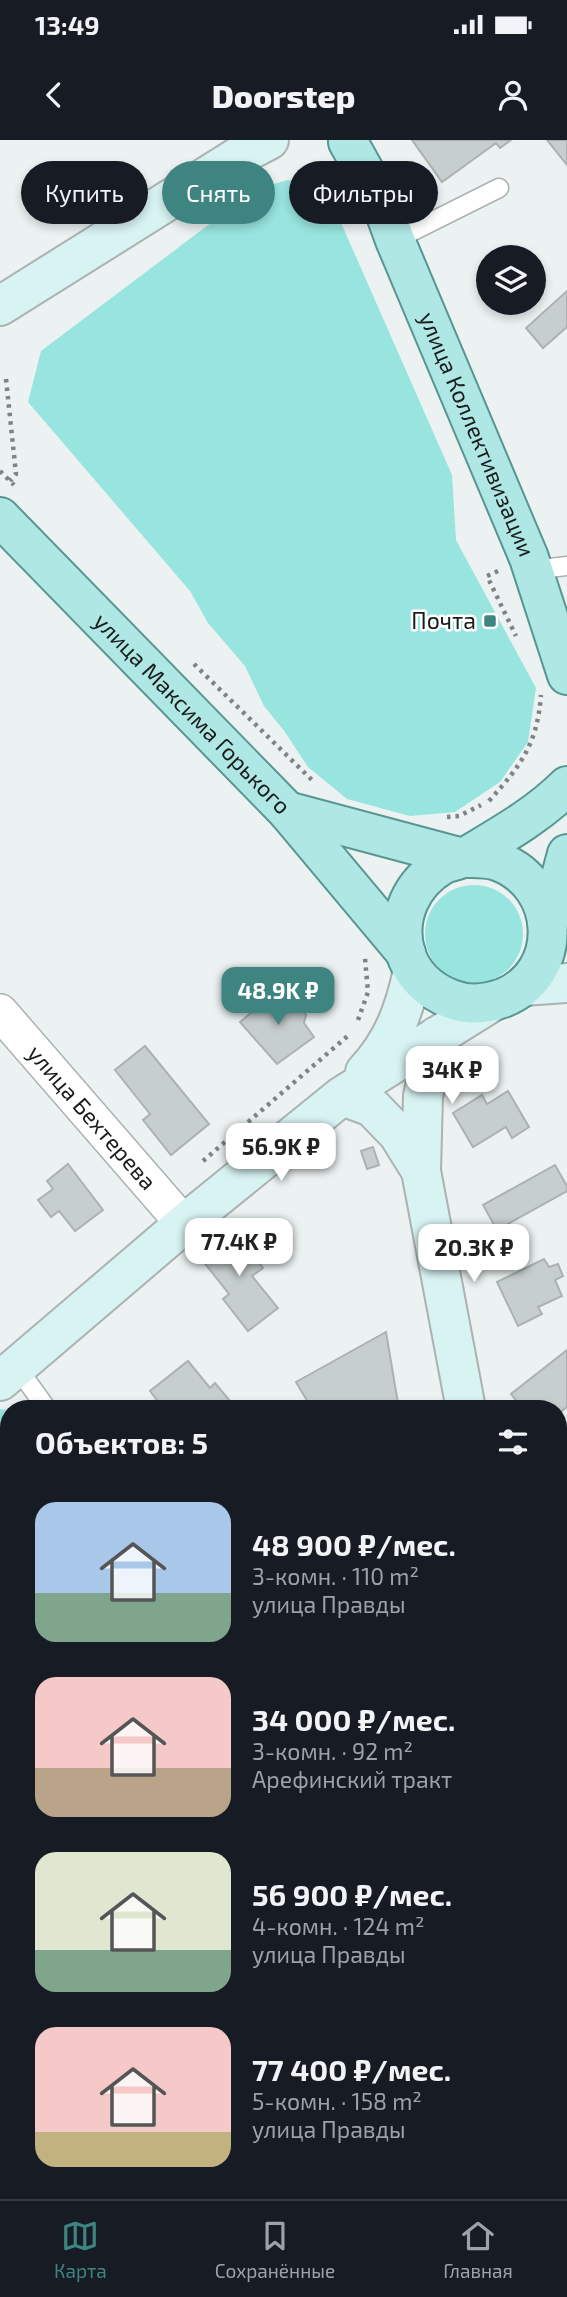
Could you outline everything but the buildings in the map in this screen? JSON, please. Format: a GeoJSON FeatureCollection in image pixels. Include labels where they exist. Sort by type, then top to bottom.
{"type":"FeatureCollection","features":[{"type":"Feature","properties":{"kind":"main road","name":"улица Коллективизации"},"geometry":{"type":"LineString","coordinates":[[355,141],[395,240],[550,568],[554,682]]}},
{"type":"Feature","properties":{"kind":"main road","name":"улица Максима Горького"},"geometry":{"type":"LineString","coordinates":[[5,499],[286,811],[409,961]]}},
{"type":"Feature","properties":{"kind":"main road"},"geometry":{"type":"LineString","coordinates":[[567,786],[547,806],[463,858],[446,863],[418,884],[403,917],[402,936],[409,961],[425,984],[439,995],[465,1003],[508,994],[535,973],[554,940],[567,854]]}},
{"type":"Feature","properties":{"kind":"main road","name":"улица Максима Горького"},"geometry":{"type":"LineString","coordinates":[[286,811],[463,858]]}},
{"type":"Feature","properties":{"kind":"main road"},"geometry":{"type":"LineString","coordinates":[[463,858],[497,861],[526,878],[537,891],[554,940]]}},
{"type":"Feature","properties":{"kind":"street"},"geometry":{"type":"LineString","coordinates":[[0,306],[268,140]]}},
{"type":"Feature","properties":{"kind":"street"},"geometry":{"type":"LineString","coordinates":[[342,1096],[377,1059],[396,1029],[406,1003],[409,961]]}},
{"type":"Feature","properties":{"kind":"street"},"geometry":{"type":"LineString","coordinates":[[8,1374],[184,1224],[342,1096],[508,994],[567,983]]}},
{"type":"Feature","properties":{"kind":"street","name":"улица Бехтерева"},"geometry":{"type":"LineString","coordinates":[[0,1012],[184,1224]]}},
{"type":"Feature","properties":{"kind":"street"},"geometry":{"type":"LineString","coordinates":[[437,1036],[423,1096],[421,1171],[464,1400]]}},
{"type":"Feature","properties":{"kind":"street"},"geometry":{"type":"LineString","coordinates":[[342,1096],[372,1107],[398,1134],[421,1171]]}},
{"type":"Feature","properties":{"kind":"lane"},"geometry":{"type":"LineString","coordinates":[[395,240],[499,188]]}},
{"type":"Feature","properties":{"kind":"lane"},"geometry":{"type":"LineString","coordinates":[[8,1374],[37,1400]]}},
{"type":"Feature","properties":{"kind":"path"},"geometry":{"type":"LineString","coordinates":[[5,499],[16,474],[6,379]]}},
{"type":"Feature","properties":{"kind":"path"},"geometry":{"type":"LineString","coordinates":[[487,576],[522,647]]}},
{"type":"Feature","properties":{"kind":"path"},"geometry":{"type":"LineString","coordinates":[[445,817],[459,816],[489,801],[514,773],[526,755],[540,709],[554,682]]}},
{"type":"Feature","properties":{"kind":"path"},"geometry":{"type":"LineString","coordinates":[[357,1021],[368,992],[365,956]]}},
{"type":"Feature","properties":{"kind":"path"},"geometry":{"type":"LineString","coordinates":[[202,1162],[352,1032]]}},
{"type":"Feature","properties":{"kind":"shaded area"},"geometry":{"type":"Polygon","coordinates":[[[289,180],[289,224],[342,224],[452,475],[456,540],[536,688],[528,742],[500,782],[455,812],[410,816],[347,799],[308,767],[264,706],[245,666],[208,623],[190,591],[28,402],[41,351],[210,224],[275,224],[275,184],[289,180]]]}},
{"type":"Feature","properties":{"kind":"shaded area"},"geometry":{"type":"Polygon","coordinates":[[[474,885],[493,889],[509,899],[519,915],[523,934],[519,953],[509,969],[493,979],[474,983],[455,979],[439,969],[429,953],[425,934],[429,915],[439,899],[455,889],[474,885]]]}},
{"type":"Feature","properties":{"kind":"place","name":"Почта"},"geometry":{"type":"Point","coordinates":[490,621]}}]}
